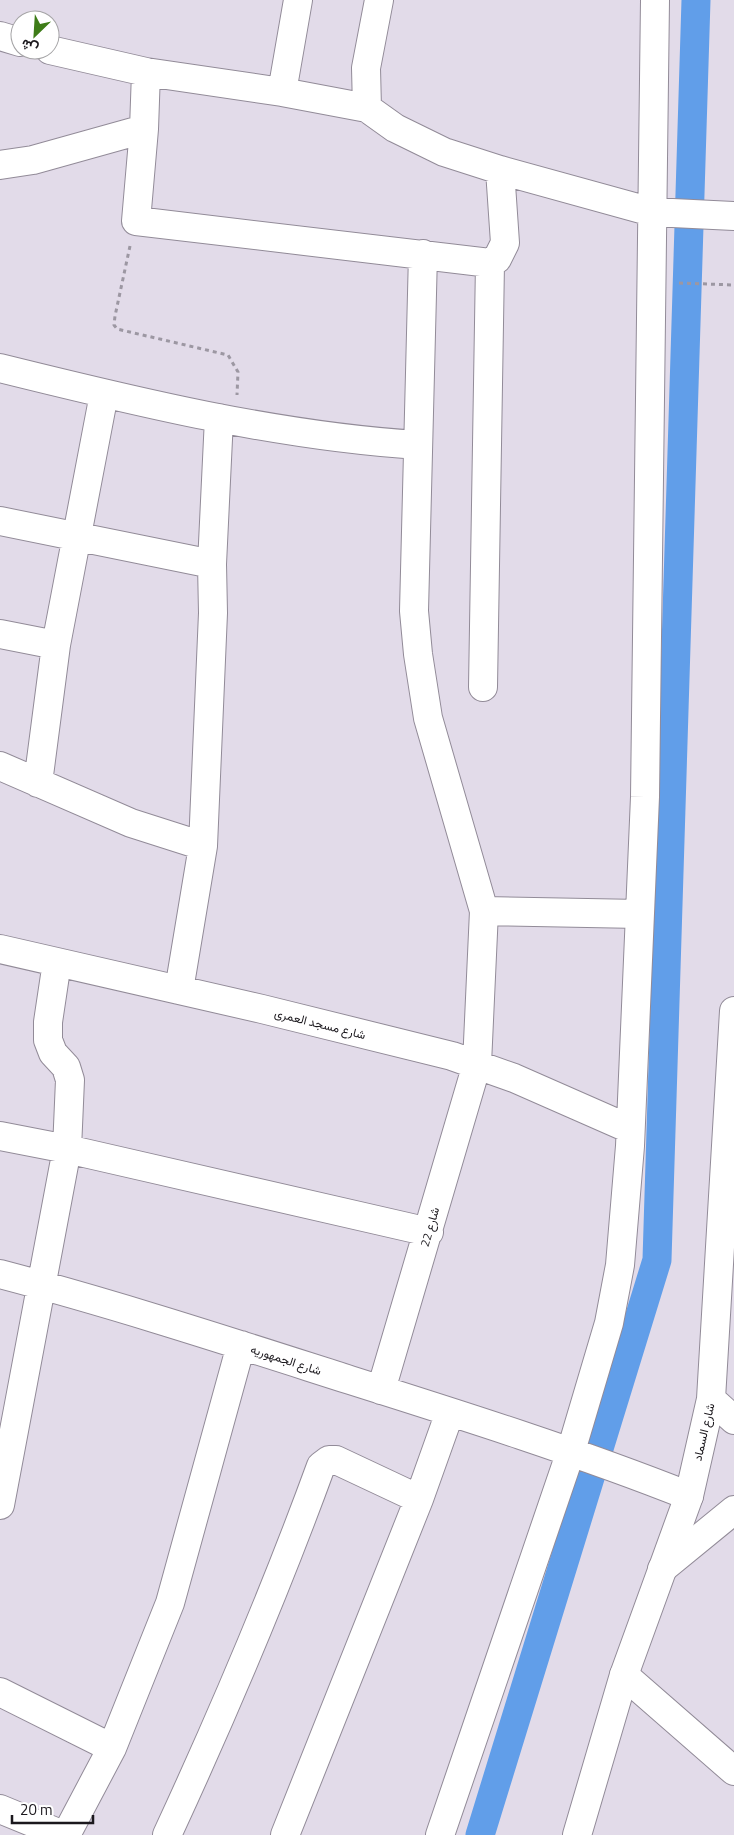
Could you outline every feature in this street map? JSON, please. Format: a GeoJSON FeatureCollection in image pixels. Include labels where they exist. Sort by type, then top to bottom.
{"type":"FeatureCollection","features":[{"type":"Feature","properties":{"kind":"main road"},"geometry":{"type":"LineString","coordinates":[[282,92],[298,0]]}},
{"type":"Feature","properties":{"kind":"main road"},"geometry":{"type":"LineString","coordinates":[[366,108],[366,68],[379,0]]}},
{"type":"Feature","properties":{"kind":"main road"},"geometry":{"type":"LineString","coordinates":[[440,1835],[582,1455],[620,1266],[630,1129],[640,914],[665,212],[655,0]]}},
{"type":"Feature","properties":{"kind":"main road"},"geometry":{"type":"LineString","coordinates":[[60,52],[146,72],[282,92],[366,108],[396,128],[444,152],[500,170],[665,212],[729,215]]}},
{"type":"Feature","properties":{"kind":"main road"},"geometry":{"type":"LineString","coordinates":[[146,72],[144,129],[136,221],[490,263],[496,259],[505,243],[500,170]]}},
{"type":"Feature","properties":{"kind":"main road"},"geometry":{"type":"LineString","coordinates":[[0,165],[34,160],[144,129]]}},
{"type":"Feature","properties":{"kind":"main road","name":"شارع 22"},"geometry":{"type":"LineString","coordinates":[[380,1390],[429,1232],[477,1064],[484,912],[428,718],[418,654],[414,611],[423,254]]}},
{"type":"Feature","properties":{"kind":"main road"},"geometry":{"type":"LineString","coordinates":[[483,687],[490,263]]}},
{"type":"Feature","properties":{"kind":"main road"},"geometry":{"type":"LineString","coordinates":[[0,368],[104,394],[228,419],[318,435],[418,445]]}},
{"type":"Feature","properties":{"kind":"main road"},"geometry":{"type":"LineString","coordinates":[[38,783],[56,645],[75,537],[104,394]]}},
{"type":"Feature","properties":{"kind":"main road"},"geometry":{"type":"LineString","coordinates":[[179,990],[203,846],[213,614],[212,564],[228,419]]}},
{"type":"Feature","properties":{"kind":"main road"},"geometry":{"type":"LineString","coordinates":[[0,521],[212,564]]}},
{"type":"Feature","properties":{"kind":"main road"},"geometry":{"type":"LineString","coordinates":[[0,634],[56,645]]}},
{"type":"Feature","properties":{"kind":"main road"},"geometry":{"type":"LineString","coordinates":[[0,766],[132,823],[203,846]]}},
{"type":"Feature","properties":{"kind":"main road"},"geometry":{"type":"LineString","coordinates":[[484,912],[640,914]]}},
{"type":"Feature","properties":{"kind":"main road","name":"شارع مسجد العمرى"},"geometry":{"type":"LineString","coordinates":[[0,949],[179,990],[477,1064],[514,1078],[630,1129]]}},
{"type":"Feature","properties":{"kind":"main road"},"geometry":{"type":"LineString","coordinates":[[0,1505],[9,1399],[42,1285],[67,1149],[70,1080],[66,1067],[53,1052],[48,1040],[48,1022],[57,962]]}},
{"type":"Feature","properties":{"kind":"main road","name":"شارع السماد"},"geometry":{"type":"LineString","coordinates":[[577,1835],[624,1675],[689,1496],[711,1399],[729,1173],[734,1011]]}},
{"type":"Feature","properties":{"kind":"main road"},"geometry":{"type":"LineString","coordinates":[[0,1136],[67,1149],[429,1232]]}},
{"type":"Feature","properties":{"kind":"main road","name":"شارع الجمهوريه"},"geometry":{"type":"LineString","coordinates":[[0,1274],[241,1345],[450,1412],[582,1455],[689,1496]]}},
{"type":"Feature","properties":{"kind":"main road"},"geometry":{"type":"LineString","coordinates":[[0,1809],[65,1835],[112,1748],[170,1603],[241,1345]]}},
{"type":"Feature","properties":{"kind":"main road"},"geometry":{"type":"LineString","coordinates":[[711,1399],[734,1420]]}},
{"type":"Feature","properties":{"kind":"main road"},"geometry":{"type":"LineString","coordinates":[[285,1835],[419,1499],[450,1412]]}},
{"type":"Feature","properties":{"kind":"main road"},"geometry":{"type":"LineString","coordinates":[[168,1835],[221,1718],[280,1577],[321,1466],[329,1460],[336,1460],[419,1499]]}},
{"type":"Feature","properties":{"kind":"main road"},"geometry":{"type":"LineString","coordinates":[[662,1569],[734,1510]]}},
{"type":"Feature","properties":{"kind":"main road"},"geometry":{"type":"LineString","coordinates":[[624,1675],[734,1771]]}},
{"type":"Feature","properties":{"kind":"main road"},"geometry":{"type":"LineString","coordinates":[[0,1692],[112,1748]]}},
{"type":"Feature","properties":{"kind":"path"},"geometry":{"type":"LineString","coordinates":[[136,221],[114,325],[123,332],[228,355],[238,372],[228,419]]}},
{"type":"Feature","properties":{"kind":"path"},"geometry":{"type":"LineString","coordinates":[[674,283],[734,285]]}},
{"type":"Feature","properties":{"kind":"waterway"},"geometry":{"type":"LineString","coordinates":[[480,1835],[657,1260],[696,0]]}}]}
